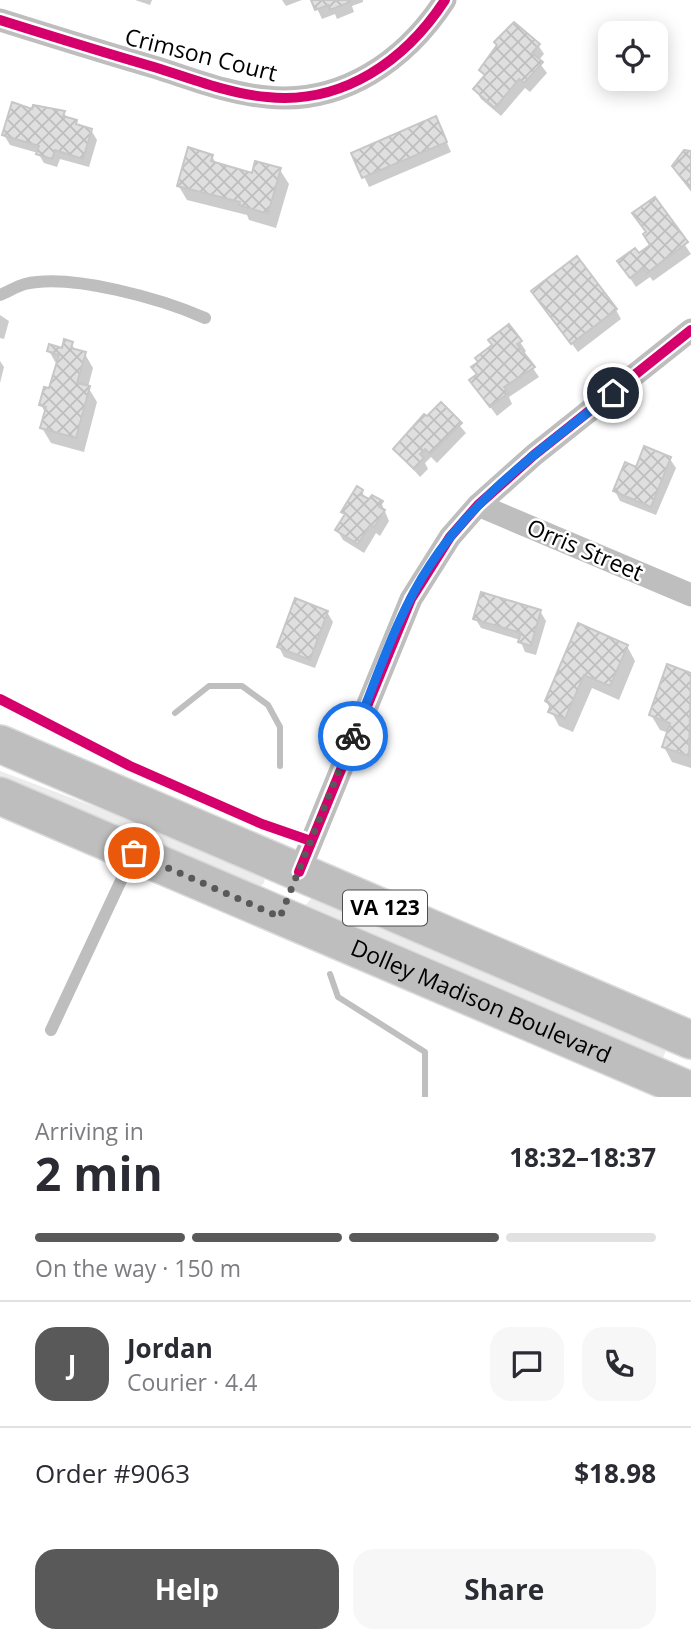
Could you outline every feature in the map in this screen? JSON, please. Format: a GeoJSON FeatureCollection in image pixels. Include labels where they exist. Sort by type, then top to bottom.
{"type":"FeatureCollection","features":[{"type":"Feature","properties":{"kind":"main road","name":"VA 123"},"geometry":{"type":"LineString","coordinates":[[0,744],[691,1042]]}},
{"type":"Feature","properties":{"kind":"main road","name":"Dolley Madison Boulevard"},"geometry":{"type":"LineString","coordinates":[[0,796],[682,1087]]}},
{"type":"Feature","properties":{"kind":"main road"},"geometry":{"type":"LineString","coordinates":[[280,917],[299,872]]}},
{"type":"Feature","properties":{"kind":"main road"},"geometry":{"type":"LineString","coordinates":[[682,1087],[691,1042]]}},
{"type":"Feature","properties":{"kind":"street","name":"Crimson Court"},"geometry":{"type":"LineString","coordinates":[[0,20],[201,82],[265,97],[281,98],[325,92],[365,78],[402,53],[424,30],[445,0]]}},
{"type":"Feature","properties":{"kind":"street"},"geometry":{"type":"LineString","coordinates":[[299,872],[411,599],[450,537],[478,505],[534,455],[691,330]]}},
{"type":"Feature","properties":{"kind":"street","name":"Orris Street"},"geometry":{"type":"LineString","coordinates":[[478,505],[691,595]]}},
{"type":"Feature","properties":{"kind":"lane"},"geometry":{"type":"LineString","coordinates":[[0,295],[26,284],[71,283],[168,301],[205,318]]}},
{"type":"Feature","properties":{"kind":"lane"},"geometry":{"type":"LineString","coordinates":[[51,1030],[134,853]]}},
{"type":"Feature","properties":{"kind":"shaded area"},"geometry":{"type":"Polygon","coordinates":[[[0,771],[253,866],[265,875],[264,883],[260,887],[254,886],[0,786],[0,771]]]}},
{"type":"Feature","properties":{"kind":"shaded area"},"geometry":{"type":"Polygon","coordinates":[[[313,896],[668,1046],[661,1062],[305,906],[313,896]]]}},
{"type":"Feature","properties":{"kind":"building"},"geometry":{"type":"Polygon","coordinates":[[[311,0],[350,2],[330,10],[328,5],[315,10],[311,0]]]}},
{"type":"Feature","properties":{"kind":"building"},"geometry":{"type":"Polygon","coordinates":[[[514,22],[540,44],[532,53],[543,62],[524,83],[519,79],[495,108],[473,89],[485,75],[479,70],[497,45],[494,42],[514,22]]]}},
{"type":"Feature","properties":{"kind":"building"},"geometry":{"type":"Polygon","coordinates":[[[12,102],[32,109],[33,105],[65,111],[63,116],[92,129],[83,159],[55,150],[52,159],[36,154],[39,146],[2,135],[12,102]]]}},
{"type":"Feature","properties":{"kind":"building"},"geometry":{"type":"Polygon","coordinates":[[[436,116],[447,142],[362,178],[351,153],[436,116]]]}},
{"type":"Feature","properties":{"kind":"building"},"geometry":{"type":"Polygon","coordinates":[[[188,147],[213,155],[211,161],[252,173],[255,161],[281,168],[268,214],[239,205],[240,202],[177,186],[188,147]]]}},
{"type":"Feature","properties":{"kind":"building"},"geometry":{"type":"Polygon","coordinates":[[[684,150],[691,151],[691,190],[672,166],[684,150]]]}},
{"type":"Feature","properties":{"kind":"building"},"geometry":{"type":"Polygon","coordinates":[[[655,197],[688,242],[647,273],[643,268],[630,278],[617,261],[635,248],[639,253],[650,245],[643,234],[646,232],[632,213],[655,197]]]}},
{"type":"Feature","properties":{"kind":"building"},"geometry":{"type":"Polygon","coordinates":[[[577,256],[617,309],[571,344],[531,291],[577,256]]]}},
{"type":"Feature","properties":{"kind":"building"},"geometry":{"type":"Polygon","coordinates":[[[509,324],[522,341],[517,344],[535,367],[504,387],[508,393],[490,407],[469,380],[477,374],[471,367],[478,362],[475,358],[492,345],[488,340],[509,324]]]}},
{"type":"Feature","properties":{"kind":"building"},"geometry":{"type":"Polygon","coordinates":[[[64,339],[73,342],[71,348],[86,352],[77,383],[90,386],[76,438],[40,428],[46,407],[39,405],[44,387],[49,388],[59,355],[47,351],[49,344],[62,348],[64,339]]]}},
{"type":"Feature","properties":{"kind":"building"},"geometry":{"type":"Polygon","coordinates":[[[441,402],[462,423],[430,454],[425,449],[420,454],[424,458],[414,469],[393,449],[424,414],[427,416],[441,402]]]}},
{"type":"Feature","properties":{"kind":"building"},"geometry":{"type":"Polygon","coordinates":[[[644,446],[671,457],[651,507],[613,491],[625,462],[636,467],[644,446]]]}},
{"type":"Feature","properties":{"kind":"building"},"geometry":{"type":"Polygon","coordinates":[[[357,486],[363,490],[361,495],[369,499],[372,495],[383,501],[379,507],[385,510],[374,527],[370,525],[358,544],[335,530],[345,514],[341,512],[357,486]]]}},
{"type":"Feature","properties":{"kind":"building"},"geometry":{"type":"Polygon","coordinates":[[[481,592],[541,610],[531,646],[518,642],[521,633],[473,619],[481,592]]]}},
{"type":"Feature","properties":{"kind":"building"},"geometry":{"type":"Polygon","coordinates":[[[295,598],[328,611],[310,660],[277,647],[295,598]]]}},
{"type":"Feature","properties":{"kind":"building"},"geometry":{"type":"Polygon","coordinates":[[[578,623],[628,645],[610,686],[584,675],[565,719],[548,712],[551,705],[545,701],[578,623]]]}},
{"type":"Feature","properties":{"kind":"building"},"geometry":{"type":"Polygon","coordinates":[[[667,664],[691,673],[689,756],[662,747],[670,723],[649,715],[667,664]]]}},
{"type":"Feature","properties":{"kind":"waterway"},"geometry":{"type":"LineString","coordinates":[[175,713],[209,686],[242,686],[268,705],[280,727],[280,766]]}},
{"type":"Feature","properties":{"kind":"waterway"},"geometry":{"type":"LineString","coordinates":[[330,974],[338,997],[425,1052],[425,1097]]}},
{"type":"Feature","properties":{"kind":"cycle path"},"geometry":{"type":"LineString","coordinates":[[0,20],[224,89],[267,97],[295,98],[321,94],[370,74],[411,42],[445,0]]}},
{"type":"Feature","properties":{"kind":"cycle path"},"geometry":{"type":"LineString","coordinates":[[299,872],[411,599],[450,537],[478,505],[534,455],[691,330]]}},
{"type":"Feature","properties":{"kind":"cycle path"},"geometry":{"type":"LineString","coordinates":[[0,699],[130,766],[262,824],[311,841]]}},
{"type":"Feature","properties":{"kind":"way so far"},"geometry":{"type":"LineString","coordinates":[[134,853],[280,917],[353,736]]}},
{"type":"Feature","properties":{"kind":"route"},"geometry":{"type":"LineString","coordinates":[[353,736],[411,599],[429,566],[450,537],[478,505],[534,455],[613,393]]}}]}
